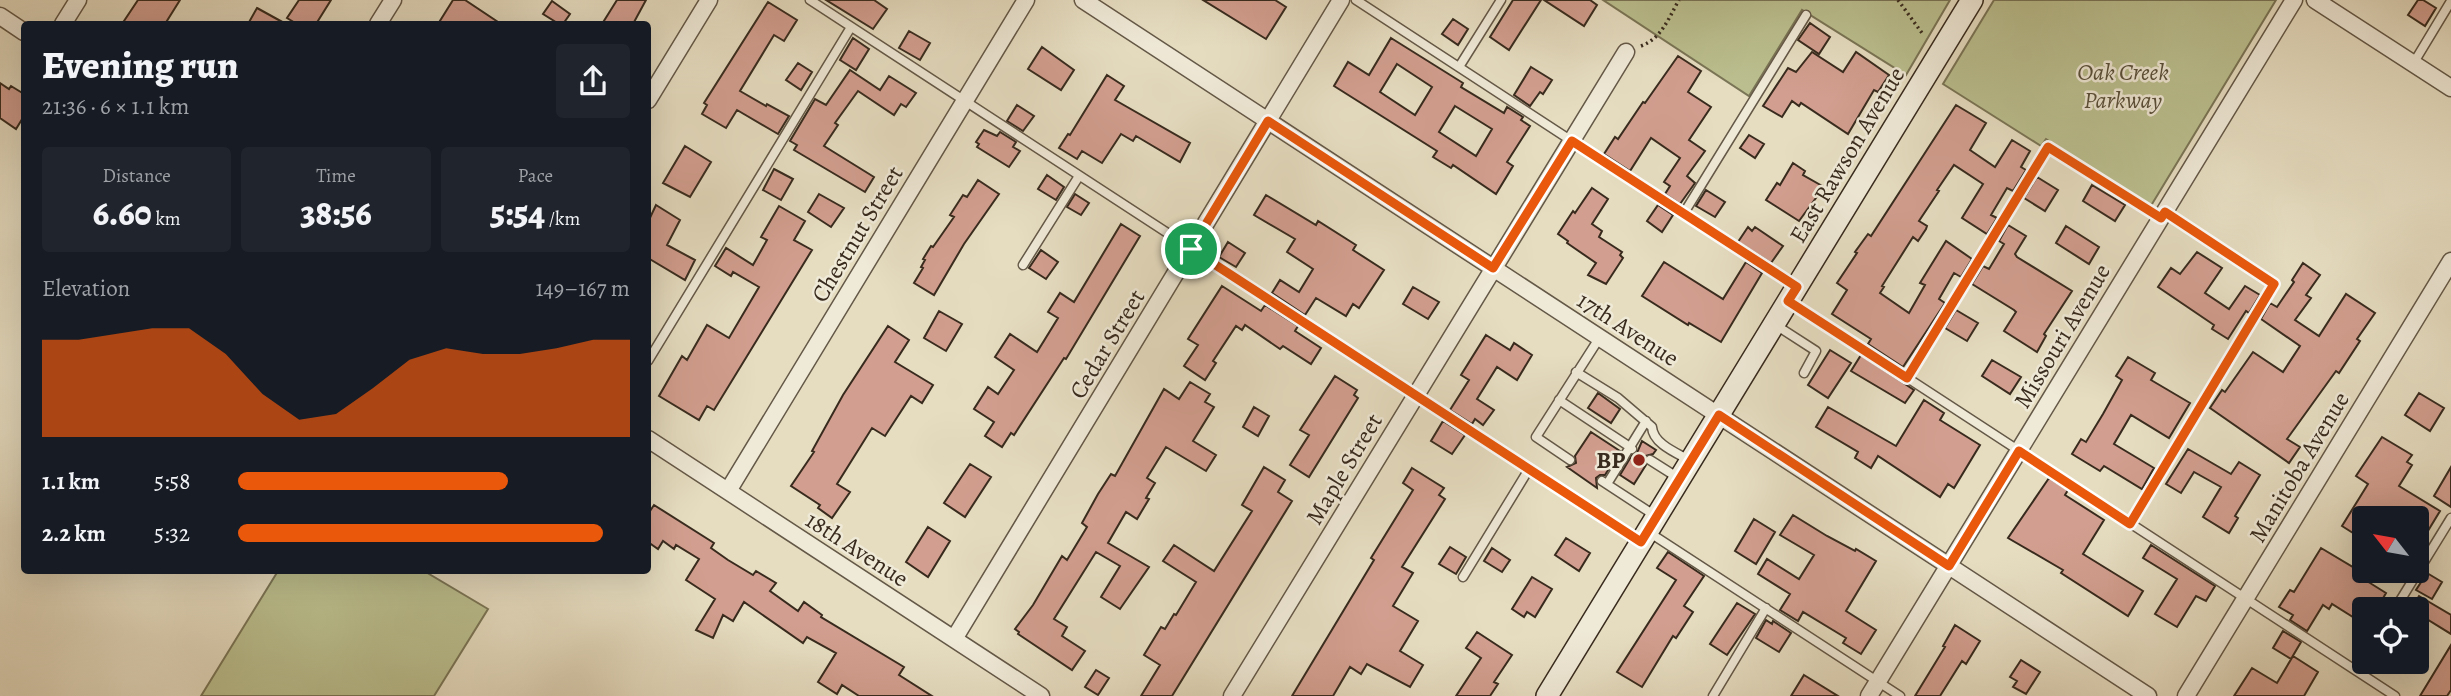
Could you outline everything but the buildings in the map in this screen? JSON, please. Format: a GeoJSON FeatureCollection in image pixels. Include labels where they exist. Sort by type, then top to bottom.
{"type":"FeatureCollection","features":[{"type":"Feature","properties":{"kind":"main road","name":"East Rawson Avenue"},"geometry":{"type":"LineString","coordinates":[[1547,696],[1972,0]]}},
{"type":"Feature","properties":{"kind":"street"},"geometry":{"type":"LineString","coordinates":[[65,21],[78,0]]}},
{"type":"Feature","properties":{"kind":"street"},"geometry":{"type":"LineString","coordinates":[[380,21],[393,0]]}},
{"type":"Feature","properties":{"kind":"street"},"geometry":{"type":"LineString","coordinates":[[651,95],[709,0]]}},
{"type":"Feature","properties":{"kind":"street","name":"Chestnut Street"},"geometry":{"type":"LineString","coordinates":[[728,491],[1026,0]]}},
{"type":"Feature","properties":{"kind":"street","name":"17th Avenue"},"geometry":{"type":"LineString","coordinates":[[1083,0],[2148,696]]}},
{"type":"Feature","properties":{"kind":"street","name":"Cedar Street"},"geometry":{"type":"LineString","coordinates":[[954,639],[1341,0]]}},
{"type":"Feature","properties":{"kind":"street","name":"Missouri Avenue"},"geometry":{"type":"LineString","coordinates":[[1869,696],[2294,0]]}},
{"type":"Feature","properties":{"kind":"street"},"geometry":{"type":"LineString","coordinates":[[2315,0],[2451,88]]}},
{"type":"Feature","properties":{"kind":"street"},"geometry":{"type":"LineString","coordinates":[[0,16],[21,30]]}},
{"type":"Feature","properties":{"kind":"street","name":"Maple Street"},"geometry":{"type":"LineString","coordinates":[[1232,696],[1626,52]]}},
{"type":"Feature","properties":{"kind":"street","name":"Manitoba Avenue"},"geometry":{"type":"LineString","coordinates":[[2186,696],[2451,261]]}},
{"type":"Feature","properties":{"kind":"street","name":"18th Avenue"},"geometry":{"type":"LineString","coordinates":[[651,441],[1041,696]]}},
{"type":"Feature","properties":{"kind":"lane"},"geometry":{"type":"LineString","coordinates":[[810,0],[1529,469],[1648,530],[1900,696]]}},
{"type":"Feature","properties":{"kind":"lane"},"geometry":{"type":"LineString","coordinates":[[1356,0],[1684,214],[1907,378],[2352,668]]}},
{"type":"Feature","properties":{"kind":"lane"},"geometry":{"type":"LineString","coordinates":[[1460,68],[1501,0]]}},
{"type":"Feature","properties":{"kind":"lane"},"geometry":{"type":"LineString","coordinates":[[2413,64],[2451,1]]}},
{"type":"Feature","properties":{"kind":"lane"},"geometry":{"type":"LineString","coordinates":[[1684,214],[1806,15]]}},
{"type":"Feature","properties":{"kind":"lane"},"geometry":{"type":"LineString","coordinates":[[651,356],[851,27]]}},
{"type":"Feature","properties":{"kind":"lane"},"geometry":{"type":"LineString","coordinates":[[1907,378],[2048,147],[2274,284],[2130,524]]}},
{"type":"Feature","properties":{"kind":"lane"},"geometry":{"type":"LineString","coordinates":[[1023,265],[1079,176]]}},
{"type":"Feature","properties":{"kind":"lane"},"geometry":{"type":"LineString","coordinates":[[1774,324],[1816,351],[1804,373]]}},
{"type":"Feature","properties":{"kind":"lane"},"geometry":{"type":"LineString","coordinates":[[1570,460],[1536,437],[1600,337]]}},
{"type":"Feature","properties":{"kind":"lane"},"geometry":{"type":"LineString","coordinates":[[1576,372],[1619,398],[1646,421],[1652,427],[1653,435],[1685,470]]}},
{"type":"Feature","properties":{"kind":"lane"},"geometry":{"type":"LineString","coordinates":[[1559,400],[1631,448]]}},
{"type":"Feature","properties":{"kind":"lane"},"geometry":{"type":"LineString","coordinates":[[1646,421],[1631,448],[1604,482],[1648,530]]}},
{"type":"Feature","properties":{"kind":"lane"},"geometry":{"type":"LineString","coordinates":[[1650,460],[1685,470]]}},
{"type":"Feature","properties":{"kind":"lane"},"geometry":{"type":"LineString","coordinates":[[1463,577],[1529,469]]}},
{"type":"Feature","properties":{"kind":"lane"},"geometry":{"type":"LineString","coordinates":[[2402,597],[2451,518]]}},
{"type":"Feature","properties":{"kind":"lane"},"geometry":{"type":"LineString","coordinates":[[1713,696],[1766,608]]}},
{"type":"Feature","properties":{"kind":"lane"},"geometry":{"type":"LineString","coordinates":[[2362,674],[2395,696]]}},
{"type":"Feature","properties":{"kind":"path"},"geometry":{"type":"LineString","coordinates":[[1626,52],[1654,41],[1679,0]]}},
{"type":"Feature","properties":{"kind":"path"},"geometry":{"type":"LineString","coordinates":[[1898,0],[1923,33]]}},
{"type":"Feature","properties":{"kind":"green space"},"geometry":{"type":"Polygon","coordinates":[[[1603,0],[1950,0],[1906,75],[1802,10],[1749,96],[1603,0]]]}},
{"type":"Feature","properties":{"kind":"green space","name":"Oak Creek Parkway"},"geometry":{"type":"Polygon","coordinates":[[[1994,0],[2276,0],[2152,204],[2147,204],[2046,139],[2041,146],[1943,84],[1994,0]]]}},
{"type":"Feature","properties":{"kind":"green space"},"geometry":{"type":"Polygon","coordinates":[[[276,574],[429,574],[488,609],[434,696],[201,696],[276,574]]]}},
{"type":"Feature","properties":{"kind":"place","name":"BP"},"geometry":{"type":"Point","coordinates":[1639,460]}},
{"type":"Feature","properties":{"kind":"route"},"geometry":{"type":"LineString","coordinates":[[1268,121],[1493,268],[1572,141],[1797,287],[1788,301],[1907,378],[2048,147],[2161,218],[2165,212],[2274,284],[2130,524],[2019,451],[1949,566],[1719,415],[1641,542],[1191,249],[1268,121]]}}]}
